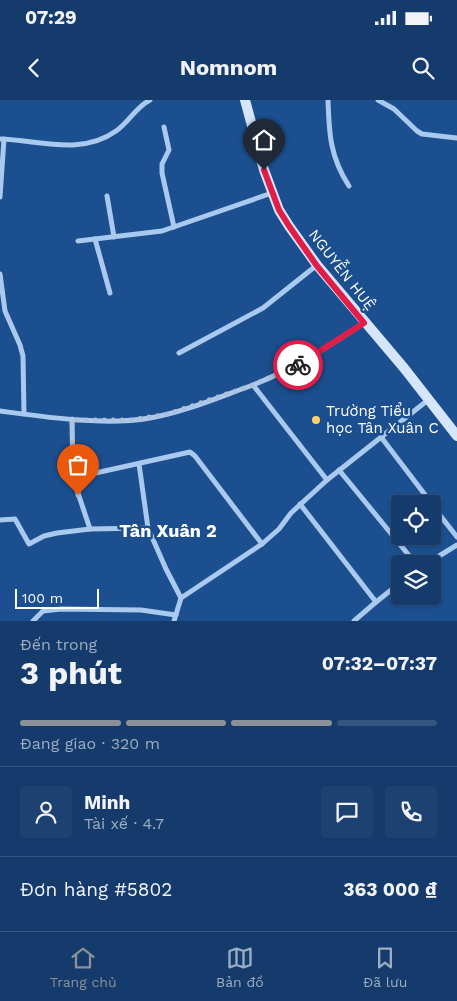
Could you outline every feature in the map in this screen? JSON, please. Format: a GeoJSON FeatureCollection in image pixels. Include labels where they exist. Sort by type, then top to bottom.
{"type":"FeatureCollection","features":[{"type":"Feature","properties":{"kind":"street"},"geometry":{"type":"LineString","coordinates":[[0,197],[2,139],[23,140],[59,146],[84,144],[117,131],[133,116],[142,102],[150,100]]}},
{"type":"Feature","properties":{"kind":"street","name":"NGUYỄN HUỆ"},"geometry":{"type":"LineString","coordinates":[[245,100],[272,193],[279,210],[289,226],[317,266],[404,368],[457,436]]}},
{"type":"Feature","properties":{"kind":"street"},"geometry":{"type":"LineString","coordinates":[[328,100],[331,146],[340,172],[348,186]]}},
{"type":"Feature","properties":{"kind":"street"},"geometry":{"type":"LineString","coordinates":[[378,100],[394,109],[422,134],[457,138]]}},
{"type":"Feature","properties":{"kind":"street"},"geometry":{"type":"LineString","coordinates":[[164,127],[169,150],[162,164],[162,173],[174,227]]}},
{"type":"Feature","properties":{"kind":"street"},"geometry":{"type":"LineString","coordinates":[[78,242],[151,233],[174,227],[272,193]]}},
{"type":"Feature","properties":{"kind":"street"},"geometry":{"type":"LineString","coordinates":[[107,196],[114,237]]}},
{"type":"Feature","properties":{"kind":"street"},"geometry":{"type":"LineString","coordinates":[[95,239],[110,293]]}},
{"type":"Feature","properties":{"kind":"street"},"geometry":{"type":"LineString","coordinates":[[179,353],[242,321],[263,308],[317,266]]}},
{"type":"Feature","properties":{"kind":"street"},"geometry":{"type":"LineString","coordinates":[[0,274],[5,312],[23,356],[24,414]]}},
{"type":"Feature","properties":{"kind":"street"},"geometry":{"type":"LineString","coordinates":[[0,411],[72,420],[131,420],[168,414],[276,376],[308,360],[364,323]]}},
{"type":"Feature","properties":{"kind":"street"},"geometry":{"type":"LineString","coordinates":[[253,385],[327,480]]}},
{"type":"Feature","properties":{"kind":"street"},"geometry":{"type":"LineString","coordinates":[[174,621],[181,598],[262,544],[279,529],[300,504],[327,480],[429,400]]}},
{"type":"Feature","properties":{"kind":"street"},"geometry":{"type":"LineString","coordinates":[[72,420],[73,478],[90,529]]}},
{"type":"Feature","properties":{"kind":"street"},"geometry":{"type":"LineString","coordinates":[[381,437],[425,495]]}},
{"type":"Feature","properties":{"kind":"street"},"geometry":{"type":"LineString","coordinates":[[73,478],[190,452],[262,544]]}},
{"type":"Feature","properties":{"kind":"street"},"geometry":{"type":"LineString","coordinates":[[139,464],[148,528],[181,598]]}},
{"type":"Feature","properties":{"kind":"street"},"geometry":{"type":"LineString","coordinates":[[340,470],[409,555]]}},
{"type":"Feature","properties":{"kind":"street"},"geometry":{"type":"LineString","coordinates":[[300,504],[376,602]]}},
{"type":"Feature","properties":{"kind":"street"},"geometry":{"type":"LineString","coordinates":[[441,516],[457,537]]}},
{"type":"Feature","properties":{"kind":"street"},"geometry":{"type":"LineString","coordinates":[[0,520],[15,519],[29,544],[49,534],[90,529],[148,528]]}},
{"type":"Feature","properties":{"kind":"street"},"geometry":{"type":"LineString","coordinates":[[441,555],[457,545]]}},
{"type":"Feature","properties":{"kind":"street"},"geometry":{"type":"LineString","coordinates":[[354,621],[391,590]]}},
{"type":"Feature","properties":{"kind":"street"},"geometry":{"type":"LineString","coordinates":[[33,621],[43,611],[61,609],[141,610],[176,615]]}},
{"type":"Feature","properties":{"kind":"way so far"},"geometry":{"type":"LineString","coordinates":[[78,495],[73,478],[72,420],[131,420],[168,414],[253,385],[298,365]]}},
{"type":"Feature","properties":{"kind":"place","name":"Trường Tiểu học Tân Xuân C"},"geometry":{"type":"Point","coordinates":[316,420]}},
{"type":"Feature","properties":{"kind":"district","name":"Tân Xuân 2"},"geometry":{"type":"Point","coordinates":[168,531]}},
{"type":"Feature","properties":{"kind":"route"},"geometry":{"type":"LineString","coordinates":[[264,170],[279,210],[289,226],[317,266],[364,323],[298,365]]}}]}
